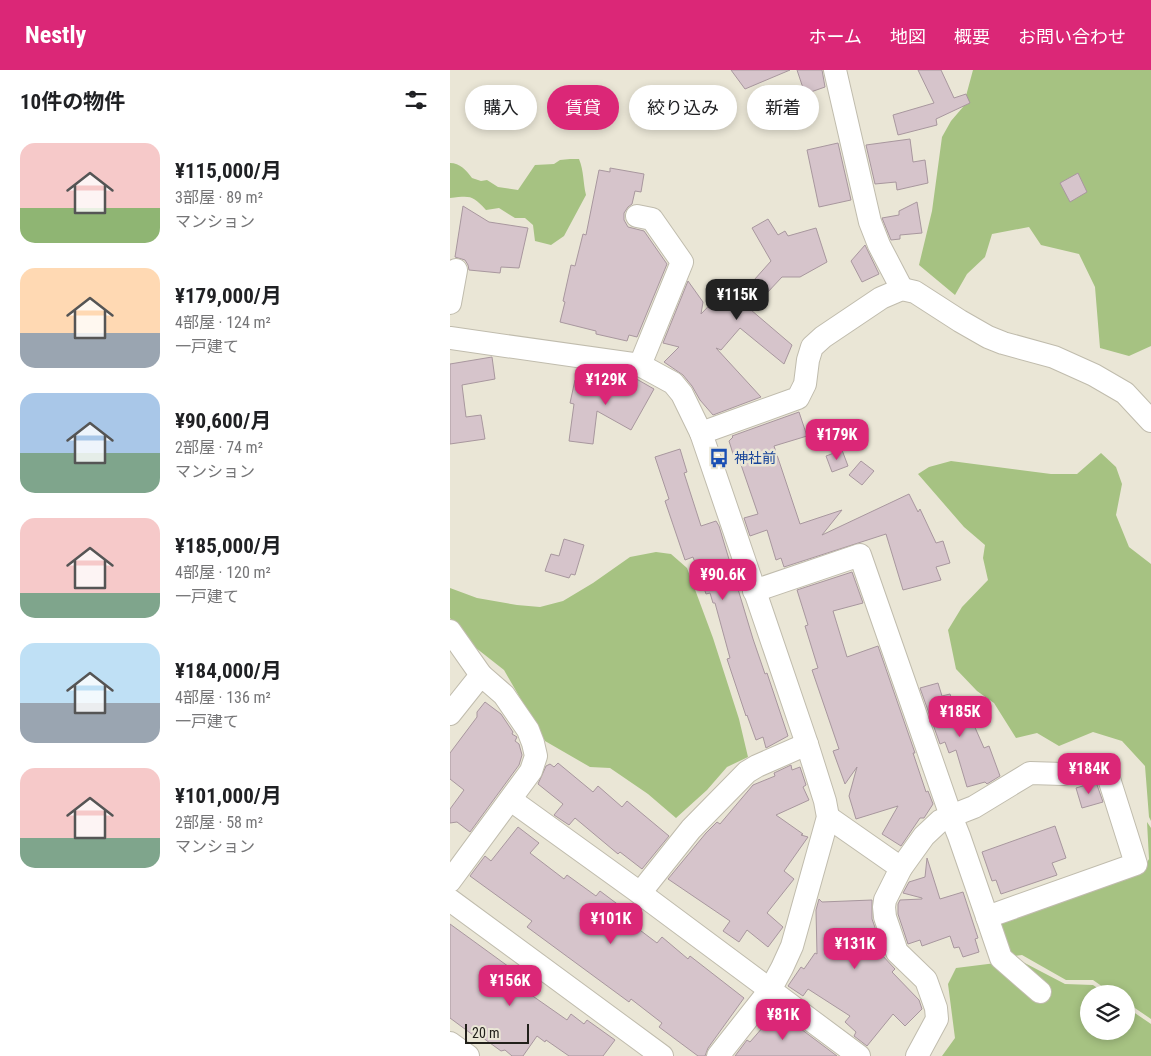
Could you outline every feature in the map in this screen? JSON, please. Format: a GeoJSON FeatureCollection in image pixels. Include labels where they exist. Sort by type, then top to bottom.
{"type":"FeatureCollection","features":[{"type":"Feature","properties":{"kind":"street"},"geometry":{"type":"LineString","coordinates":[[836,70],[870,222],[879,245],[902,289]]}},
{"type":"Feature","properties":{"kind":"street"},"geometry":{"type":"LineString","coordinates":[[637,216],[652,219],[682,262],[640,365]]}},
{"type":"Feature","properties":{"kind":"street"},"geometry":{"type":"LineString","coordinates":[[450,303],[456,270]]}},
{"type":"Feature","properties":{"kind":"street"},"geometry":{"type":"LineString","coordinates":[[701,433],[798,398],[805,384],[808,360],[812,347],[822,337],[881,298],[902,289],[915,292],[988,337],[1054,357],[1094,375],[1125,393],[1151,421]]}},
{"type":"Feature","properties":{"kind":"street"},"geometry":{"type":"LineString","coordinates":[[450,338],[640,365],[673,383],[682,394],[701,433],[807,744],[825,801],[828,817],[792,946],[770,990],[718,1056]]}},
{"type":"Feature","properties":{"kind":"street"},"geometry":{"type":"LineString","coordinates":[[754,591],[860,555],[1001,958],[1040,992]]}},
{"type":"Feature","properties":{"kind":"street"},"geometry":{"type":"LineString","coordinates":[[450,631],[481,675],[504,695],[520,717],[533,743],[536,756],[534,764],[511,800],[450,880]]}},
{"type":"Feature","properties":{"kind":"street"},"geometry":{"type":"LineString","coordinates":[[450,714],[481,675]]}},
{"type":"Feature","properties":{"kind":"street"},"geometry":{"type":"LineString","coordinates":[[640,893],[691,829],[747,772],[756,766],[807,744]]}},
{"type":"Feature","properties":{"kind":"street"},"geometry":{"type":"LineString","coordinates":[[917,1056],[937,1018],[936,1008],[926,980],[897,952],[885,918],[886,900],[901,868],[930,829],[951,816],[974,808],[1030,773],[1063,774],[1105,766],[1136,864],[987,917]]}},
{"type":"Feature","properties":{"kind":"street"},"geometry":{"type":"LineString","coordinates":[[511,800],[640,893],[859,1056]]}},
{"type":"Feature","properties":{"kind":"street"},"geometry":{"type":"LineString","coordinates":[[828,817],[901,868]]}},
{"type":"Feature","properties":{"kind":"street"},"geometry":{"type":"LineString","coordinates":[[450,900],[662,1056]]}},
{"type":"Feature","properties":{"kind":"street"},"geometry":{"type":"LineString","coordinates":[[450,1043],[468,1056]]}},
{"type":"Feature","properties":{"kind":"green space"},"geometry":{"type":"Polygon","coordinates":[[[973,70],[1151,70],[1151,346],[1129,356],[1100,348],[1095,287],[1079,254],[1041,245],[1029,227],[992,234],[985,257],[967,274],[955,295],[919,265],[932,211],[942,137],[951,121],[963,107],[973,70]]]}},
{"type":"Feature","properties":{"kind":"green space"},"geometry":{"type":"Polygon","coordinates":[[[579,159],[586,195],[564,236],[551,245],[535,241],[533,225],[525,218],[515,218],[499,208],[486,210],[471,198],[450,198],[450,163],[460,166],[472,178],[481,181],[487,180],[498,187],[518,190],[535,165],[554,164],[560,160],[579,159]]]}},
{"type":"Feature","properties":{"kind":"green space"},"geometry":{"type":"Polygon","coordinates":[[[1101,453],[1116,467],[1122,484],[1116,515],[1129,547],[1151,564],[1151,821],[1149,817],[1145,766],[1122,741],[1093,732],[1059,746],[1037,733],[1016,738],[994,703],[977,691],[956,669],[948,630],[962,607],[988,580],[983,558],[985,545],[964,527],[918,474],[929,467],[951,461],[1051,474],[1077,474],[1101,453]]]}},
{"type":"Feature","properties":{"kind":"green space"},"geometry":{"type":"Polygon","coordinates":[[[656,552],[671,554],[687,568],[713,638],[739,719],[748,757],[727,767],[707,790],[676,818],[648,794],[610,768],[590,767],[545,741],[504,670],[476,648],[450,618],[450,588],[477,598],[540,607],[563,601],[630,557],[656,552]]]}},
{"type":"Feature","properties":{"kind":"green space"},"geometry":{"type":"Polygon","coordinates":[[[1147,822],[1151,828],[1151,1019],[1135,1008],[1135,985],[1100,985],[1093,980],[1066,980],[1022,955],[1007,957],[997,919],[1143,869],[1149,859],[1147,822]]]}},
{"type":"Feature","properties":{"kind":"green space"},"geometry":{"type":"Polygon","coordinates":[[[1019,960],[1065,984],[1093,985],[1080,985],[1080,1040],[1135,1040],[1135,1013],[1151,1024],[1151,1056],[942,1056],[955,1038],[948,984],[956,968],[1019,960]]]}},
{"type":"Feature","properties":{"kind":"building"},"geometry":{"type":"Polygon","coordinates":[[[731,70],[790,70],[754,85],[747,85],[745,89],[731,70]]]}},
{"type":"Feature","properties":{"kind":"building"},"geometry":{"type":"Polygon","coordinates":[[[797,70],[822,70],[825,87],[819,89],[819,85],[802,85],[797,70]]]}},
{"type":"Feature","properties":{"kind":"building"},"geometry":{"type":"Polygon","coordinates":[[[918,70],[941,70],[954,98],[966,94],[970,103],[936,119],[937,125],[898,135],[893,115],[934,103],[918,70]]]}},
{"type":"Feature","properties":{"kind":"building"},"geometry":{"type":"Polygon","coordinates":[[[910,139],[913,162],[925,160],[928,183],[897,190],[896,182],[875,184],[866,145],[910,139]]]}},
{"type":"Feature","properties":{"kind":"building"},"geometry":{"type":"Polygon","coordinates":[[[838,143],[851,200],[819,207],[807,150],[838,143]]]}},
{"type":"Feature","properties":{"kind":"building"},"geometry":{"type":"Polygon","coordinates":[[[610,168],[644,174],[641,192],[635,191],[632,204],[624,213],[624,220],[628,227],[644,231],[667,264],[637,337],[629,335],[627,341],[596,334],[596,331],[560,322],[571,265],[575,266],[583,234],[586,235],[599,170],[610,172],[610,168]]]}},
{"type":"Feature","properties":{"kind":"building"},"geometry":{"type":"Polygon","coordinates":[[[1078,173],[1087,192],[1070,202],[1060,183],[1078,173]]]}},
{"type":"Feature","properties":{"kind":"building"},"geometry":{"type":"Polygon","coordinates":[[[917,202],[922,233],[900,235],[900,239],[891,240],[882,218],[899,215],[899,211],[917,202]]]}},
{"type":"Feature","properties":{"kind":"building"},"geometry":{"type":"Polygon","coordinates":[[[463,206],[489,222],[528,228],[519,268],[501,267],[500,273],[469,270],[465,260],[455,257],[463,206]]]}},
{"type":"Feature","properties":{"kind":"building"},"geometry":{"type":"Polygon","coordinates":[[[768,219],[778,235],[785,231],[788,236],[816,228],[827,262],[800,277],[782,277],[751,310],[792,345],[784,364],[740,328],[721,350],[716,348],[761,397],[713,415],[683,375],[664,362],[679,347],[663,343],[688,281],[703,302],[701,314],[726,288],[738,298],[771,261],[752,228],[768,219]]]}},
{"type":"Feature","properties":{"kind":"building"},"geometry":{"type":"Polygon","coordinates":[[[865,245],[879,274],[862,282],[851,261],[865,245]]]}},
{"type":"Feature","properties":{"kind":"building"},"geometry":{"type":"Polygon","coordinates":[[[492,357],[495,379],[462,385],[466,417],[481,415],[485,439],[450,444],[450,364],[492,357]]]}},
{"type":"Feature","properties":{"kind":"building"},"geometry":{"type":"Polygon","coordinates":[[[627,376],[633,377],[654,389],[631,430],[597,411],[593,444],[569,441],[574,404],[570,403],[575,380],[620,390],[627,376]]]}},
{"type":"Feature","properties":{"kind":"building"},"geometry":{"type":"Polygon","coordinates":[[[799,412],[807,436],[774,446],[800,524],[842,510],[822,535],[909,494],[918,512],[920,509],[936,543],[943,541],[950,563],[936,567],[941,580],[903,590],[886,534],[784,567],[781,558],[776,560],[767,530],[750,536],[744,518],[758,514],[738,456],[734,457],[729,441],[732,436],[799,412]]]}},
{"type":"Feature","properties":{"kind":"building"},"geometry":{"type":"Polygon","coordinates":[[[680,449],[687,472],[684,473],[701,526],[716,521],[719,526],[753,639],[765,674],[767,673],[788,736],[766,748],[763,737],[756,740],[746,716],[727,659],[730,658],[715,603],[713,603],[710,593],[706,594],[693,557],[685,560],[665,501],[669,499],[655,457],[680,449]]]}},
{"type":"Feature","properties":{"kind":"building"},"geometry":{"type":"Polygon","coordinates":[[[842,450],[848,466],[832,472],[826,456],[842,450]]]}},
{"type":"Feature","properties":{"kind":"building"},"geometry":{"type":"Polygon","coordinates":[[[861,461],[874,471],[862,485],[849,475],[861,461]]]}},
{"type":"Feature","properties":{"kind":"building"},"geometry":{"type":"Polygon","coordinates":[[[564,539],[584,545],[575,575],[571,574],[569,578],[545,571],[551,554],[559,556],[564,539]]]}},
{"type":"Feature","properties":{"kind":"building"},"geometry":{"type":"Polygon","coordinates":[[[852,572],[863,603],[833,611],[847,657],[878,646],[915,753],[913,753],[926,792],[928,791],[933,804],[924,818],[920,818],[901,846],[882,834],[898,806],[856,819],[849,796],[857,767],[845,784],[833,751],[839,749],[812,670],[818,668],[805,626],[808,625],[797,590],[852,572]]]}},
{"type":"Feature","properties":{"kind":"building"},"geometry":{"type":"Polygon","coordinates":[[[938,683],[942,696],[950,694],[958,717],[963,715],[968,725],[973,723],[984,748],[989,746],[1000,776],[987,784],[985,782],[967,787],[956,750],[949,753],[945,742],[940,744],[920,688],[938,683]]]}},
{"type":"Feature","properties":{"kind":"building"},"geometry":{"type":"Polygon","coordinates":[[[485,702],[501,714],[513,732],[512,734],[517,737],[515,741],[519,744],[522,755],[519,765],[470,832],[457,822],[450,823],[450,809],[464,790],[450,779],[450,753],[477,717],[477,712],[485,702]]]}},
{"type":"Feature","properties":{"kind":"building"},"geometry":{"type":"Polygon","coordinates":[[[558,763],[593,792],[598,786],[622,807],[627,801],[669,836],[642,869],[620,852],[618,854],[575,818],[569,825],[554,815],[563,804],[538,784],[546,766],[550,764],[554,767],[558,763]]]}},
{"type":"Feature","properties":{"kind":"building"},"geometry":{"type":"Polygon","coordinates":[[[791,765],[792,770],[800,767],[806,785],[803,787],[809,800],[776,815],[803,834],[801,835],[808,837],[784,871],[794,879],[767,913],[783,927],[768,947],[747,930],[739,942],[723,931],[730,921],[668,879],[706,833],[717,822],[720,824],[753,785],[775,776],[774,773],[791,765]]]}},
{"type":"Feature","properties":{"kind":"building"},"geometry":{"type":"Polygon","coordinates":[[[1096,782],[1103,802],[1082,808],[1076,788],[1096,782]]]}},
{"type":"Feature","properties":{"kind":"building"},"geometry":{"type":"Polygon","coordinates":[[[1055,826],[1066,858],[1052,863],[1057,875],[1001,894],[996,880],[992,881],[982,852],[1055,826]]]}},
{"type":"Feature","properties":{"kind":"building"},"geometry":{"type":"Polygon","coordinates":[[[518,827],[539,843],[530,853],[564,879],[567,875],[596,896],[600,891],[624,909],[620,915],[657,943],[662,937],[688,959],[690,956],[744,998],[708,1048],[705,1056],[698,1056],[659,1027],[662,1023],[631,999],[629,1002],[527,927],[532,921],[470,876],[485,856],[491,861],[518,827]]]}},
{"type":"Feature","properties":{"kind":"building"},"geometry":{"type":"Polygon","coordinates":[[[927,858],[940,899],[963,892],[978,938],[975,939],[979,952],[963,957],[959,947],[954,948],[950,936],[922,946],[920,940],[908,944],[898,914],[898,904],[900,900],[922,899],[903,893],[909,882],[925,877],[927,858]]]}},
{"type":"Feature","properties":{"kind":"building"},"geometry":{"type":"Polygon","coordinates":[[[819,899],[822,902],[872,900],[872,919],[884,953],[881,954],[895,969],[892,972],[919,1000],[922,1009],[905,1026],[893,1014],[867,1046],[854,1036],[856,1032],[845,1022],[850,1016],[808,989],[803,996],[788,986],[801,967],[804,969],[815,953],[817,954],[816,910],[819,899]]]}},
{"type":"Feature","properties":{"kind":"building"},"geometry":{"type":"Polygon","coordinates":[[[450,924],[527,980],[524,984],[530,989],[527,992],[567,1020],[571,1014],[584,1024],[587,1020],[615,1040],[603,1056],[569,1056],[537,1036],[523,1056],[512,1056],[505,1050],[501,1051],[479,1035],[477,1038],[450,1018],[450,924]]]}},
{"type":"Feature","properties":{"kind":"building"},"geometry":{"type":"Polygon","coordinates":[[[777,1011],[837,1056],[735,1056],[747,1040],[750,1042],[777,1011]]]}},
{"type":"Feature","properties":{"kind":"place","name":"神社前"},"geometry":{"type":"Point","coordinates":[719,458]}}]}
